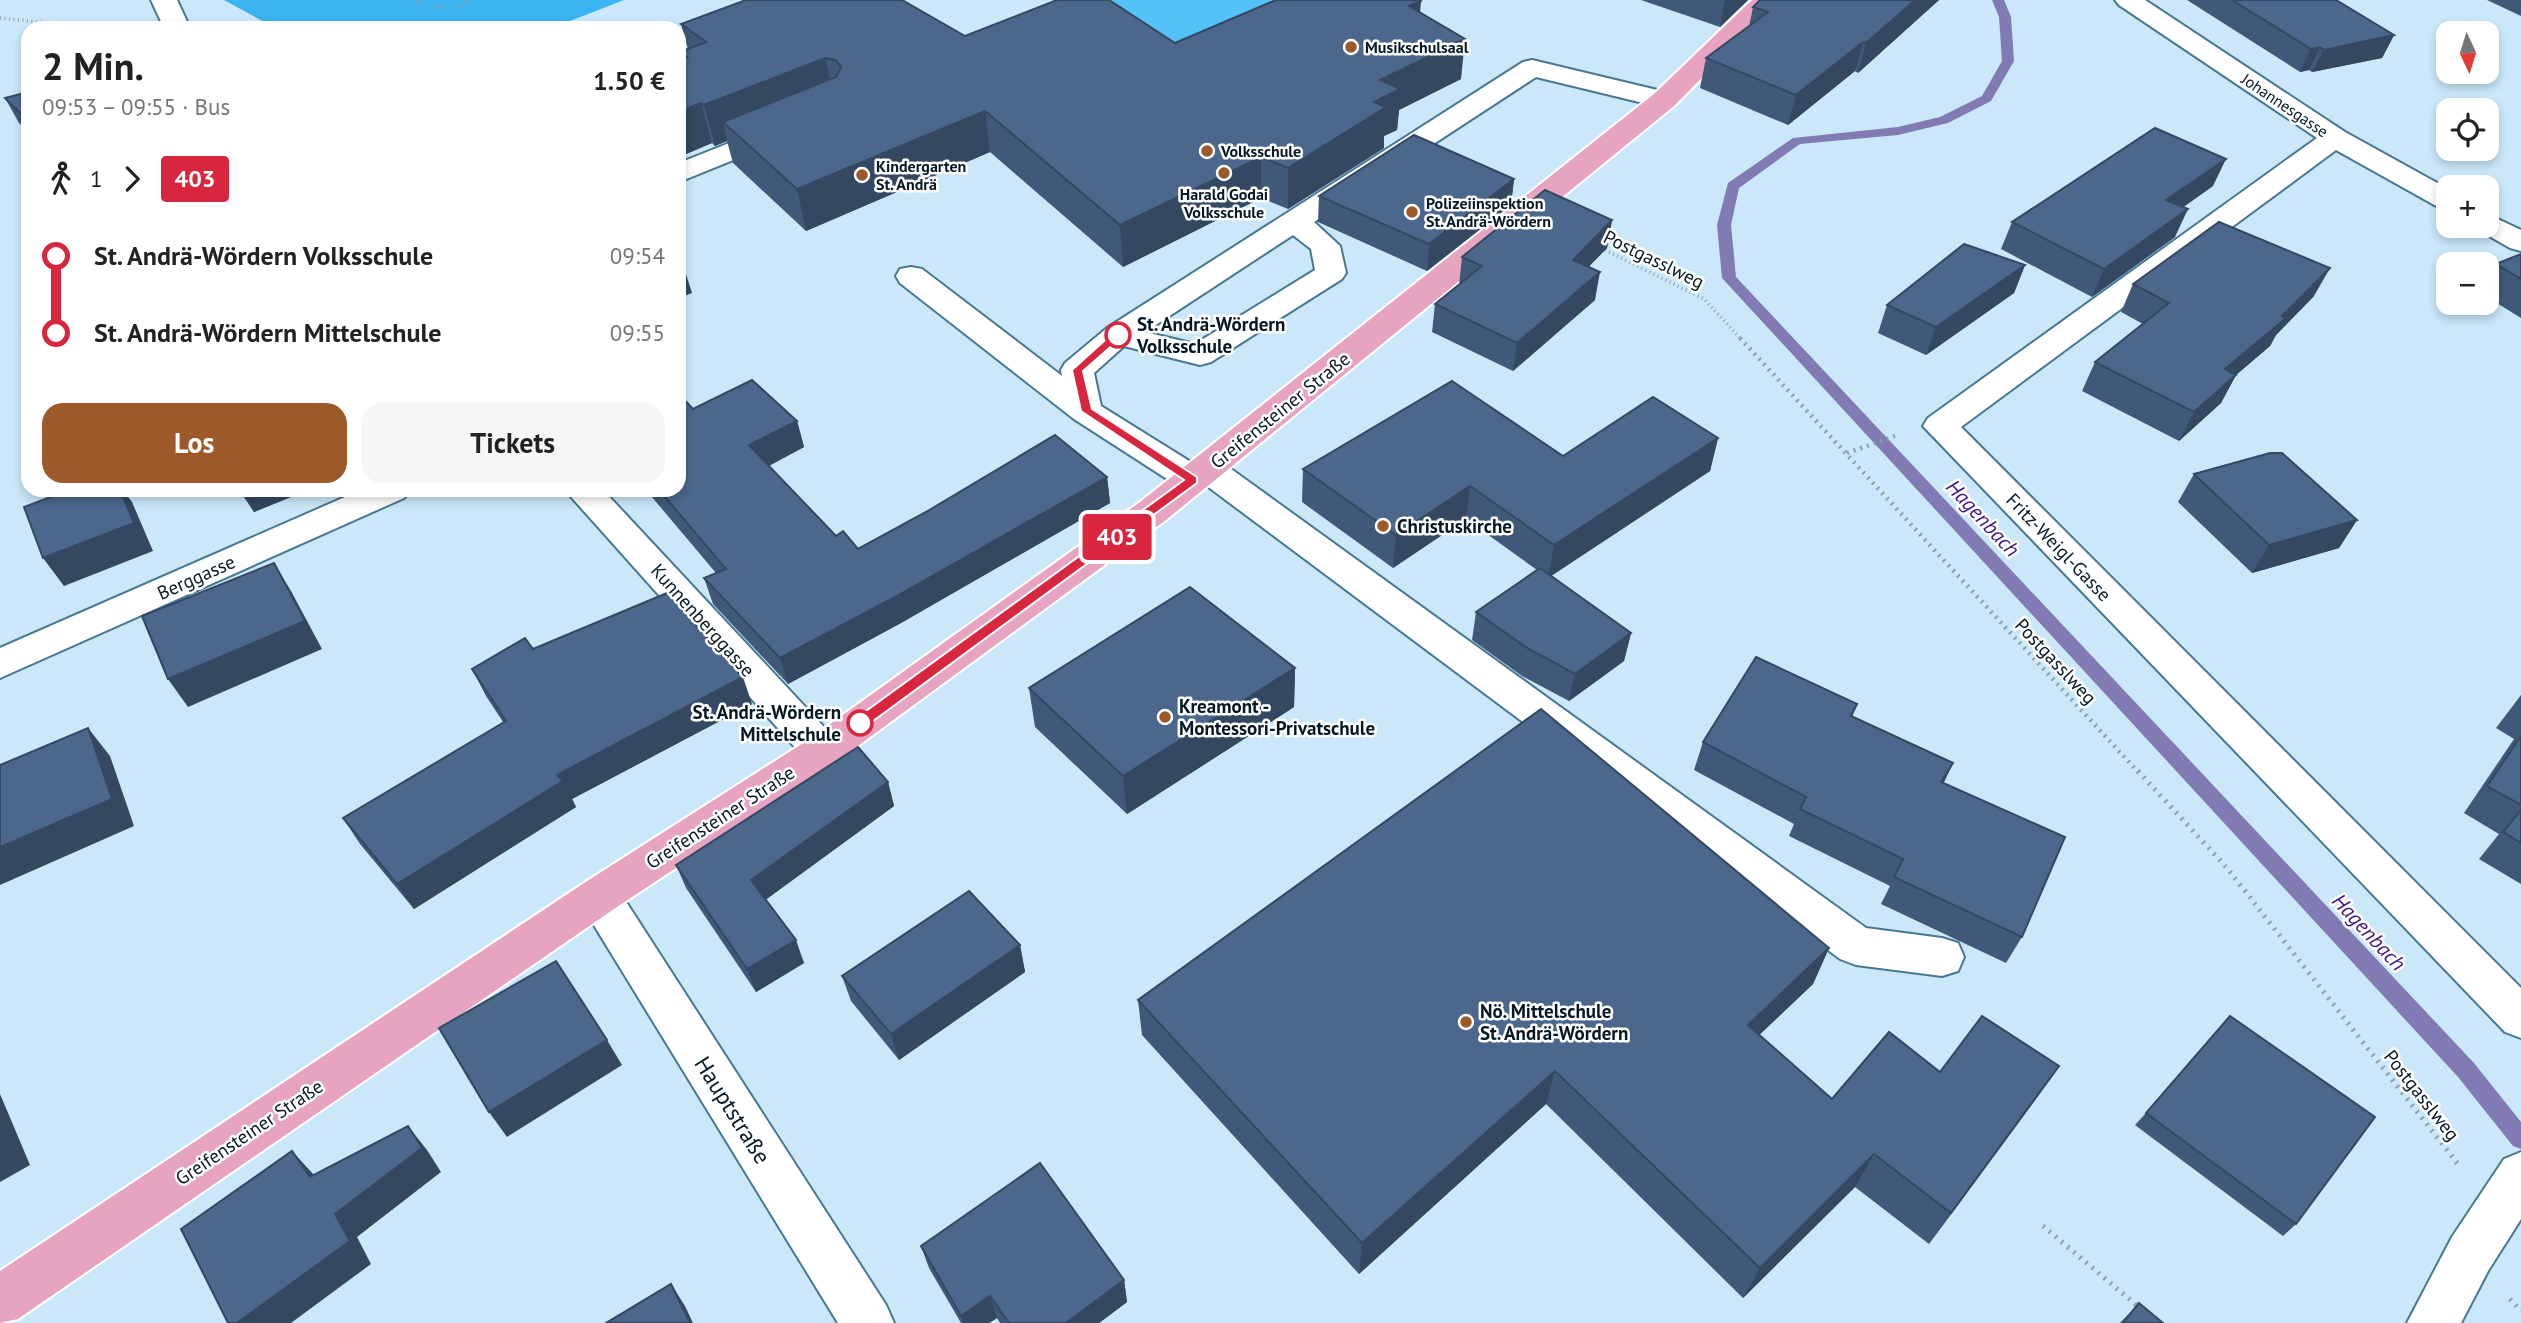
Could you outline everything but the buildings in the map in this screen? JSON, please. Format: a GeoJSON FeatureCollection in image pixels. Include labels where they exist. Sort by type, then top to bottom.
{"type":"FeatureCollection","features":[{"type":"Feature","properties":{"kind":"main road","name":"Greifensteiner Straße"},"geometry":{"type":"LineString","coordinates":[[0,1301],[599,896],[822,751],[1200,474],[1664,100],[1766,0]]}},
{"type":"Feature","properties":{"kind":"street"},"geometry":{"type":"LineString","coordinates":[[164,0],[174,21]]}},
{"type":"Feature","properties":{"kind":"street","name":"Johannesgasse"},"geometry":{"type":"LineString","coordinates":[[2127,0],[2335,138],[2436,194]]}},
{"type":"Feature","properties":{"kind":"street"},"geometry":{"type":"LineString","coordinates":[[1087,411],[1077,370],[1118,335],[1532,68],[1664,100]]}},
{"type":"Feature","properties":{"kind":"street"},"geometry":{"type":"LineString","coordinates":[[686,170],[807,120]]}},
{"type":"Feature","properties":{"kind":"street","name":"Fritz-Weigl-Gasse"},"geometry":{"type":"LineString","coordinates":[[2335,138],[1940,426],[2521,1018]]}},
{"type":"Feature","properties":{"kind":"street"},"geometry":{"type":"LineString","coordinates":[[1118,335],[1199,355],[1331,273],[1325,246],[1294,221]]}},
{"type":"Feature","properties":{"kind":"street"},"geometry":{"type":"LineString","coordinates":[[2499,230],[2521,242]]}},
{"type":"Feature","properties":{"kind":"street"},"geometry":{"type":"LineString","coordinates":[[911,276],[1087,411],[1200,474],[1856,946],[1942,957]]}},
{"type":"Feature","properties":{"kind":"street","name":"Berggasse"},"geometry":{"type":"LineString","coordinates":[[0,664],[376,497]]}},
{"type":"Feature","properties":{"kind":"street","name":"Kunnenberggasse"},"geometry":{"type":"LineString","coordinates":[[589,497],[822,751]]}},
{"type":"Feature","properties":{"kind":"street","name":"Hauptstraße"},"geometry":{"type":"LineString","coordinates":[[599,896],[868,1323]]}},
{"type":"Feature","properties":{"kind":"street"},"geometry":{"type":"LineString","coordinates":[[2432,1323],[2508,1194]]}},
{"type":"Feature","properties":{"kind":"path"},"geometry":{"type":"LineString","coordinates":[[407,0],[446,8],[477,0]]}},
{"type":"Feature","properties":{"kind":"path"},"geometry":{"type":"LineString","coordinates":[[0,18],[30,21]]}},
{"type":"Feature","properties":{"kind":"path","name":"Postgasslweg"},"geometry":{"type":"LineString","coordinates":[[1524,211],[1704,299],[2227,868],[2508,1194]]}},
{"type":"Feature","properties":{"kind":"path"},"geometry":{"type":"LineString","coordinates":[[1847,453],[1900,434]]}},
{"type":"Feature","properties":{"kind":"path"},"geometry":{"type":"LineString","coordinates":[[2043,1226],[2147,1314]]}},
{"type":"Feature","properties":{"kind":"shaded area"},"geometry":{"type":"Polygon","coordinates":[[[224,0],[624,0],[570,21],[262,21],[224,0]]]}},
{"type":"Feature","properties":{"kind":"shaded area"},"geometry":{"type":"Polygon","coordinates":[[[1085,0],[1338,0],[1184,64],[1085,0]]]}},
{"type":"Feature","properties":{"kind":"waterway","name":"Hagenbach"},"geometry":{"type":"LineString","coordinates":[[1998,0],[2005,17],[2008,61],[1987,98],[1944,120],[1898,131],[1797,141],[1733,186],[1724,225],[1729,278],[2466,1070],[2521,1139]]}},
{"type":"Feature","properties":{"kind":"bus line","name":"403"},"geometry":{"type":"LineString","coordinates":[[860,723],[1193,480],[1087,411],[1077,370],[1118,335]]}},
{"type":"Feature","properties":{"kind":"place","name":"Musikschulsaal"},"geometry":{"type":"Point","coordinates":[1351,47]}},
{"type":"Feature","properties":{"kind":"place","name":"Volksschule"},"geometry":{"type":"Point","coordinates":[1207,151]}},
{"type":"Feature","properties":{"kind":"place","name":"Harald Godai Volksschule"},"geometry":{"type":"Point","coordinates":[1224,173]}},
{"type":"Feature","properties":{"kind":"place","name":"Kindergarten St. Andrä"},"geometry":{"type":"Point","coordinates":[862,175]}},
{"type":"Feature","properties":{"kind":"place","name":"Polizeiinspektion St. Andrä-Wördern"},"geometry":{"type":"Point","coordinates":[1412,212]}},
{"type":"Feature","properties":{"kind":"place","name":"St. Andrä-Wördern Volksschule"},"geometry":{"type":"Point","coordinates":[1118,335]}},
{"type":"Feature","properties":{"kind":"place","name":"Christuskirche"},"geometry":{"type":"Point","coordinates":[1383,526]}},
{"type":"Feature","properties":{"kind":"place","name":"Kreamont - Montessori-Privatschule"},"geometry":{"type":"Point","coordinates":[1165,717]}},
{"type":"Feature","properties":{"kind":"place","name":"St. Andrä-Wördern Mittelschule"},"geometry":{"type":"Point","coordinates":[860,723]}},
{"type":"Feature","properties":{"kind":"place","name":"Nö. Mittelschule St. Andrä-Wördern"},"geometry":{"type":"Point","coordinates":[1466,1022]}}]}
